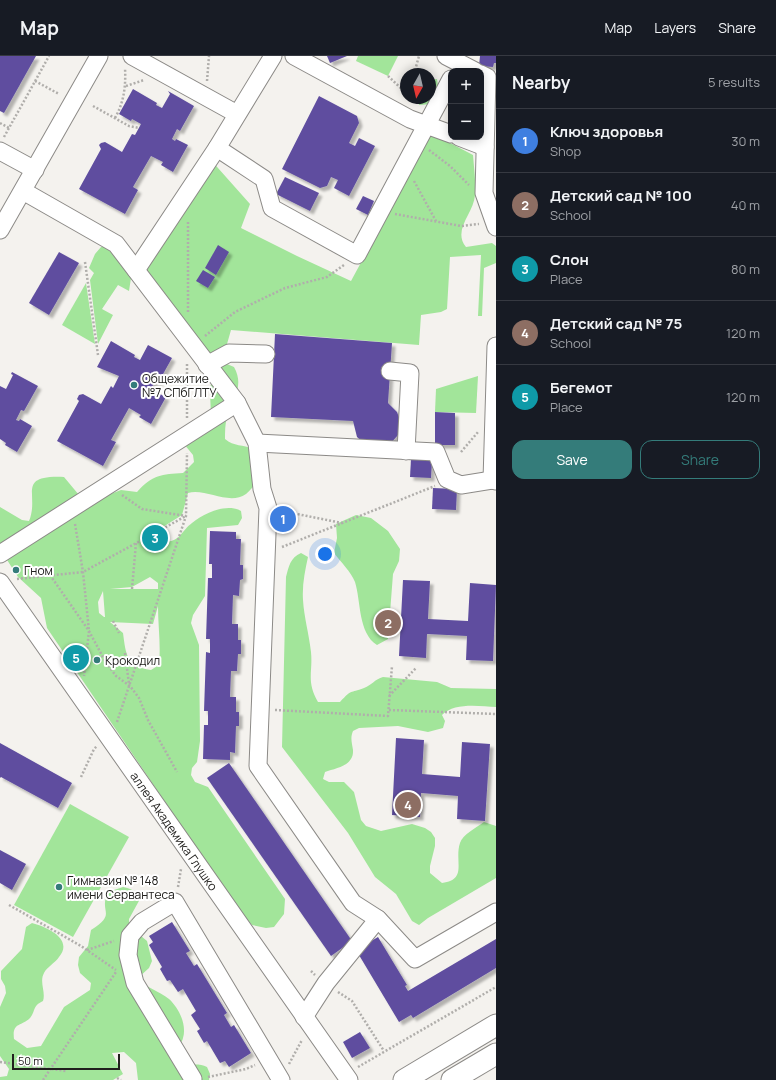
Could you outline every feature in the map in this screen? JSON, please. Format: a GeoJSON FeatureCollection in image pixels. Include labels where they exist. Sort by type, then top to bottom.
{"type":"FeatureCollection","features":[{"type":"Feature","properties":{"kind":"main road"},"geometry":{"type":"LineString","coordinates":[[404,1080],[496,1025]]}},
{"type":"Feature","properties":{"kind":"main road"},"geometry":{"type":"LineString","coordinates":[[452,1080],[496,1054]]}},
{"type":"Feature","properties":{"kind":"street"},"geometry":{"type":"LineString","coordinates":[[0,230],[99,56]]}},
{"type":"Feature","properties":{"kind":"street"},"geometry":{"type":"LineString","coordinates":[[136,270],[217,148],[273,56]]}},
{"type":"Feature","properties":{"kind":"street"},"geometry":{"type":"LineString","coordinates":[[294,56],[426,126],[448,133]]}},
{"type":"Feature","properties":{"kind":"street"},"geometry":{"type":"LineString","coordinates":[[128,60],[237,114]]}},
{"type":"Feature","properties":{"kind":"street"},"geometry":{"type":"LineString","coordinates":[[456,61],[469,68]]}},
{"type":"Feature","properties":{"kind":"street"},"geometry":{"type":"LineString","coordinates":[[484,76],[487,78],[484,193],[495,225]]}},
{"type":"Feature","properties":{"kind":"street"},"geometry":{"type":"LineString","coordinates":[[217,148],[264,180],[272,208],[357,255],[448,85]]}},
{"type":"Feature","properties":{"kind":"street"},"geometry":{"type":"LineString","coordinates":[[467,140],[485,147]]}},
{"type":"Feature","properties":{"kind":"street"},"geometry":{"type":"LineString","coordinates":[[2,145],[35,170]]}},
{"type":"Feature","properties":{"kind":"street"},"geometry":{"type":"LineString","coordinates":[[23,191],[116,244],[237,403],[257,443],[262,490],[268,508],[258,766],[353,903],[378,919],[415,959],[496,912]]}},
{"type":"Feature","properties":{"kind":"street"},"geometry":{"type":"LineString","coordinates":[[257,443],[436,452],[448,479],[461,485],[494,481],[496,346]]}},
{"type":"Feature","properties":{"kind":"street"},"geometry":{"type":"LineString","coordinates":[[207,365],[229,353],[266,354]]}},
{"type":"Feature","properties":{"kind":"street"},"geometry":{"type":"LineString","coordinates":[[390,371],[410,373],[406,451]]}},
{"type":"Feature","properties":{"kind":"street"},"geometry":{"type":"LineString","coordinates":[[0,554],[237,403]]}},
{"type":"Feature","properties":{"kind":"street","name":"аллея Академика Глушко"},"geometry":{"type":"LineString","coordinates":[[7,581],[82,699],[103,738],[184,844],[347,1077]]}},
{"type":"Feature","properties":{"kind":"street"},"geometry":{"type":"LineString","coordinates":[[193,1079],[135,983],[128,955],[130,936],[142,922],[175,902],[281,1080]]}},
{"type":"Feature","properties":{"kind":"street"},"geometry":{"type":"LineString","coordinates":[[307,1021],[326,983],[378,919]]}},
{"type":"Feature","properties":{"kind":"path"},"geometry":{"type":"LineString","coordinates":[[2,145],[9,128],[49,56]]}},
{"type":"Feature","properties":{"kind":"path"},"geometry":{"type":"LineString","coordinates":[[416,68],[419,56]]}},
{"type":"Feature","properties":{"kind":"path"},"geometry":{"type":"LineString","coordinates":[[115,118],[126,86],[128,60]]}},
{"type":"Feature","properties":{"kind":"path"},"geometry":{"type":"LineString","coordinates":[[388,76],[400,87]]}},
{"type":"Feature","properties":{"kind":"path"},"geometry":{"type":"LineString","coordinates":[[35,81],[59,94]]}},
{"type":"Feature","properties":{"kind":"path"},"geometry":{"type":"LineString","coordinates":[[93,106],[129,126],[139,128]]}},
{"type":"Feature","properties":{"kind":"path"},"geometry":{"type":"LineString","coordinates":[[0,124],[9,128]]}},
{"type":"Feature","properties":{"kind":"path"},"geometry":{"type":"LineString","coordinates":[[417,142],[450,166],[488,206]]}},
{"type":"Feature","properties":{"kind":"path"},"geometry":{"type":"LineString","coordinates":[[405,166],[436,221]]}},
{"type":"Feature","properties":{"kind":"path"},"geometry":{"type":"LineString","coordinates":[[381,211],[461,226],[495,225]]}},
{"type":"Feature","properties":{"kind":"path"},"geometry":{"type":"LineString","coordinates":[[193,347],[215,326],[226,320],[235,312],[285,288],[327,277],[357,255]]}},
{"type":"Feature","properties":{"kind":"path"},"geometry":{"type":"LineString","coordinates":[[85,262],[98,355]]}},
{"type":"Feature","properties":{"kind":"path"},"geometry":{"type":"LineString","coordinates":[[266,554],[423,492],[448,479]]}},
{"type":"Feature","properties":{"kind":"path"},"geometry":{"type":"LineString","coordinates":[[109,485],[142,509],[186,516]]}},
{"type":"Feature","properties":{"kind":"path"},"geometry":{"type":"LineString","coordinates":[[72,508],[83,572],[89,631],[82,699]]}},
{"type":"Feature","properties":{"kind":"path"},"geometry":{"type":"LineString","coordinates":[[268,508],[342,523]]}},
{"type":"Feature","properties":{"kind":"path"},"geometry":{"type":"LineString","coordinates":[[7,581],[83,572],[186,516]]}},
{"type":"Feature","properties":{"kind":"path"},"geometry":{"type":"LineString","coordinates":[[81,777],[94,749],[116,725],[186,516]]}},
{"type":"Feature","properties":{"kind":"path"},"geometry":{"type":"LineString","coordinates":[[132,589],[136,542]]}},
{"type":"Feature","properties":{"kind":"path"},"geometry":{"type":"LineString","coordinates":[[50,575],[89,631],[105,661],[116,676],[130,686],[139,698],[148,720],[177,772]]}},
{"type":"Feature","properties":{"kind":"path"},"geometry":{"type":"LineString","coordinates":[[113,622],[120,633]]}},
{"type":"Feature","properties":{"kind":"path"},"geometry":{"type":"LineString","coordinates":[[125,653],[130,686]]}},
{"type":"Feature","properties":{"kind":"path"},"geometry":{"type":"LineString","coordinates":[[261,709],[388,716],[392,666]]}},
{"type":"Feature","properties":{"kind":"path"},"geometry":{"type":"LineString","coordinates":[[389,696],[416,668]]}},
{"type":"Feature","properties":{"kind":"path"},"geometry":{"type":"LineString","coordinates":[[389,710],[496,714]]}},
{"type":"Feature","properties":{"kind":"path"},"geometry":{"type":"LineString","coordinates":[[175,902],[184,844]]}},
{"type":"Feature","properties":{"kind":"path"},"geometry":{"type":"LineString","coordinates":[[9,905],[86,950],[135,983]]}},
{"type":"Feature","properties":{"kind":"path"},"geometry":{"type":"LineString","coordinates":[[86,950],[130,936]]}},
{"type":"Feature","properties":{"kind":"path"},"geometry":{"type":"LineString","coordinates":[[43,1080],[128,955]]}},
{"type":"Feature","properties":{"kind":"path"},"geometry":{"type":"LineString","coordinates":[[311,972],[352,1002],[384,1051]]}},
{"type":"Feature","properties":{"kind":"path"},"geometry":{"type":"LineString","coordinates":[[347,1077],[384,1051],[496,987]]}},
{"type":"Feature","properties":{"kind":"path"},"geometry":{"type":"LineString","coordinates":[[281,1080],[307,1021]]}},
{"type":"Feature","properties":{"kind":"path"},"geometry":{"type":"LineString","coordinates":[[193,1079],[246,1069],[268,1058]]}},
{"type":"Feature","properties":{"kind":"path"},"geometry":{"type":"LineString","coordinates":[[0,1062],[66,1071]]}},
{"type":"Feature","properties":{"kind":"path"},"geometry":{"type":"LineString","coordinates":[[117,1078],[121,1080]]}},
{"type":"Feature","properties":{"kind":"green space"},"geometry":{"type":"Polygon","coordinates":[[[358,56],[398,56],[388,76],[356,61],[358,56]]]}},
{"type":"Feature","properties":{"kind":"green space"},"geometry":{"type":"Polygon","coordinates":[[[436,79],[437,79],[439,92],[436,92],[436,79]]]}},
{"type":"Feature","properties":{"kind":"green space"},"geometry":{"type":"Polygon","coordinates":[[[431,133],[473,155],[475,195],[474,202],[462,228],[462,241],[466,247],[492,243],[496,246],[496,263],[484,268],[482,316],[478,316],[481,255],[450,257],[447,309],[441,312],[421,315],[419,345],[231,330],[225,351],[207,360],[136,270],[210,159],[250,204],[241,228],[351,281],[431,133]]]}},
{"type":"Feature","properties":{"kind":"green space"},"geometry":{"type":"Polygon","coordinates":[[[109,246],[131,278],[129,291],[118,285],[102,309],[113,315],[98,344],[90,280],[94,273],[89,268],[95,254],[101,247],[109,246]]]}},
{"type":"Feature","properties":{"kind":"green space"},"geometry":{"type":"Polygon","coordinates":[[[86,283],[95,344],[62,325],[86,283]]]}},
{"type":"Feature","properties":{"kind":"green space"},"geometry":{"type":"Polygon","coordinates":[[[227,364],[234,367],[238,381],[238,387],[226,420],[225,439],[228,442],[253,449],[259,480],[246,494],[239,497],[225,498],[195,492],[188,493],[182,515],[163,527],[160,533],[163,541],[173,541],[197,519],[209,513],[216,510],[229,508],[241,511],[242,518],[238,525],[207,528],[205,596],[193,615],[191,623],[199,645],[200,741],[197,762],[192,768],[191,775],[195,782],[208,787],[285,899],[284,914],[274,927],[266,928],[252,925],[237,908],[47,628],[41,598],[18,577],[0,549],[0,507],[22,520],[29,521],[32,512],[32,488],[34,483],[39,479],[64,477],[79,495],[92,501],[121,490],[137,492],[142,486],[158,476],[183,473],[194,462],[193,455],[184,444],[211,417],[210,394],[212,379],[215,372],[220,367],[227,364]],[[150,577],[132,587],[110,589],[158,589],[158,583],[150,577]],[[103,591],[98,602],[99,613],[105,617],[103,591]],[[158,606],[153,624],[110,622],[123,633],[125,648],[132,662],[136,666],[151,670],[159,665],[160,650],[158,606]]]}},
{"type":"Feature","properties":{"kind":"green space"},"geometry":{"type":"Polygon","coordinates":[[[478,376],[476,413],[435,412],[436,389],[478,376]]]}},
{"type":"Feature","properties":{"kind":"green space"},"geometry":{"type":"Polygon","coordinates":[[[356,515],[371,518],[388,531],[400,549],[399,561],[393,574],[388,639],[377,645],[366,633],[363,625],[355,582],[334,553],[337,538],[336,524],[356,515]]]}},
{"type":"Feature","properties":{"kind":"green space"},"geometry":{"type":"Polygon","coordinates":[[[301,553],[308,557],[303,583],[303,600],[311,652],[311,682],[314,695],[318,702],[340,702],[349,693],[367,687],[383,677],[437,682],[451,688],[496,689],[496,707],[460,706],[453,708],[442,715],[445,721],[443,728],[428,732],[398,726],[359,728],[353,731],[352,734],[353,755],[351,760],[344,766],[325,772],[323,779],[329,782],[344,782],[354,792],[361,820],[366,826],[381,831],[412,824],[425,828],[431,832],[435,838],[435,846],[430,866],[430,873],[442,883],[450,881],[458,874],[460,843],[464,837],[484,822],[496,826],[496,878],[428,918],[419,925],[412,921],[396,894],[375,877],[348,833],[282,747],[286,577],[292,560],[301,553]]]}},
{"type":"Feature","properties":{"kind":"green space"},"geometry":{"type":"Polygon","coordinates":[[[70,804],[129,837],[73,937],[14,905],[70,804]]]}},
{"type":"Feature","properties":{"kind":"green space"},"geometry":{"type":"Polygon","coordinates":[[[123,887],[133,891],[140,899],[129,919],[129,926],[147,941],[152,961],[149,968],[138,978],[169,999],[176,1007],[183,1022],[183,1038],[180,1045],[170,1055],[172,1062],[180,1065],[203,1065],[207,1067],[210,1074],[209,1080],[138,1080],[136,1063],[124,1052],[112,1053],[123,1074],[113,1080],[0,1080],[0,1077],[7,1076],[9,1069],[0,1056],[0,1007],[6,993],[5,986],[1,979],[1,971],[22,949],[26,927],[32,923],[45,927],[61,939],[63,945],[63,951],[45,971],[43,976],[43,1001],[37,1005],[27,1021],[16,1027],[14,1030],[14,1039],[27,1048],[41,1046],[64,1007],[90,990],[91,983],[80,973],[78,965],[79,957],[88,946],[91,930],[104,920],[106,916],[105,904],[108,892],[123,887]]]}},
{"type":"Feature","properties":{"kind":"building"},"geometry":{"type":"Polygon","coordinates":[[[0,56],[36,56],[4,113],[0,111],[0,56]]]}},
{"type":"Feature","properties":{"kind":"building"},"geometry":{"type":"Polygon","coordinates":[[[327,56],[347,56],[330,63],[327,56]]]}},
{"type":"Feature","properties":{"kind":"building"},"geometry":{"type":"Polygon","coordinates":[[[480,56],[496,56],[496,63],[494,63],[493,67],[479,66],[480,56]]]}},
{"type":"Feature","properties":{"kind":"building"},"geometry":{"type":"Polygon","coordinates":[[[133,89],[157,103],[156,105],[162,108],[170,94],[168,91],[194,106],[180,131],[177,129],[172,139],[175,141],[176,139],[188,145],[173,172],[161,165],[163,162],[151,156],[133,187],[138,190],[125,214],[79,189],[101,149],[99,145],[105,142],[122,152],[132,134],[135,135],[141,124],[132,119],[131,121],[119,114],[133,89]]]}},
{"type":"Feature","properties":{"kind":"building"},"geometry":{"type":"Polygon","coordinates":[[[319,96],[357,116],[359,123],[349,143],[355,146],[359,138],[375,146],[349,196],[334,188],[338,180],[331,177],[327,186],[320,188],[282,169],[319,96]]]}},
{"type":"Feature","properties":{"kind":"building"},"geometry":{"type":"Polygon","coordinates":[[[285,177],[319,193],[310,211],[276,194],[285,177]]]}},
{"type":"Feature","properties":{"kind":"building"},"geometry":{"type":"Polygon","coordinates":[[[363,196],[374,201],[368,215],[356,209],[363,196]]]}},
{"type":"Feature","properties":{"kind":"building"},"geometry":{"type":"Polygon","coordinates":[[[218,245],[229,252],[216,275],[205,268],[218,245]]]}},
{"type":"Feature","properties":{"kind":"building"},"geometry":{"type":"Polygon","coordinates":[[[59,252],[79,263],[49,315],[29,303],[59,252]]]}},
{"type":"Feature","properties":{"kind":"building"},"geometry":{"type":"Polygon","coordinates":[[[203,270],[215,277],[208,288],[196,281],[203,270]]]}},
{"type":"Feature","properties":{"kind":"building"},"geometry":{"type":"Polygon","coordinates":[[[275,334],[392,343],[388,403],[397,412],[401,423],[398,435],[390,444],[366,445],[357,437],[353,421],[271,417],[275,334]]]}},
{"type":"Feature","properties":{"kind":"building","name":"Общежитие №7 СПбГЛТУ"},"geometry":{"type":"Polygon","coordinates":[[[111,341],[135,355],[134,357],[140,360],[148,345],[172,358],[158,383],[155,381],[150,391],[153,393],[154,391],[166,397],[151,424],[139,417],[141,415],[129,408],[111,440],[116,442],[103,466],[57,441],[79,401],[77,399],[79,395],[83,394],[101,404],[111,386],[113,388],[119,376],[97,367],[111,341]]]}},
{"type":"Feature","properties":{"kind":"building"},"geometry":{"type":"Polygon","coordinates":[[[12,372],[38,386],[24,411],[21,410],[16,420],[19,421],[20,419],[32,426],[17,452],[5,445],[6,443],[0,439],[0,386],[6,389],[13,375],[11,374],[12,372]]]}},
{"type":"Feature","properties":{"kind":"building"},"geometry":{"type":"Polygon","coordinates":[[[435,412],[455,413],[455,445],[435,445],[435,412]]]}},
{"type":"Feature","properties":{"kind":"building"},"geometry":{"type":"Polygon","coordinates":[[[411,459],[432,460],[431,478],[410,477],[411,459]]]}},
{"type":"Feature","properties":{"kind":"building"},"geometry":{"type":"Polygon","coordinates":[[[433,488],[457,489],[456,510],[432,509],[433,488]]]}},
{"type":"Feature","properties":{"kind":"building"},"geometry":{"type":"Polygon","coordinates":[[[283,514],[288,519],[283,524],[278,519],[283,514]]]}},
{"type":"Feature","properties":{"kind":"building"},"geometry":{"type":"Polygon","coordinates":[[[210,531],[236,532],[236,539],[241,539],[240,565],[243,565],[243,579],[240,580],[239,596],[233,595],[232,624],[238,624],[238,640],[241,640],[241,654],[238,654],[237,671],[231,671],[230,697],[236,697],[236,712],[239,712],[239,726],[236,726],[235,753],[230,752],[230,760],[203,759],[204,725],[208,725],[208,711],[204,711],[206,652],[210,653],[210,639],[206,639],[208,578],[212,578],[212,564],[209,564],[210,531]]]}},
{"type":"Feature","properties":{"kind":"building"},"geometry":{"type":"Polygon","coordinates":[[[403,580],[430,581],[428,619],[468,621],[470,583],[496,585],[493,661],[466,660],[467,636],[427,634],[426,658],[399,656],[403,580]]]}},
{"type":"Feature","properties":{"kind":"building"},"geometry":{"type":"Polygon","coordinates":[[[396,738],[424,740],[422,774],[460,777],[462,742],[490,744],[485,821],[457,819],[458,796],[421,793],[420,817],[392,815],[396,738]]]}},
{"type":"Feature","properties":{"kind":"building"},"geometry":{"type":"Polygon","coordinates":[[[0,743],[72,783],[58,808],[1,777],[0,778],[0,743]]]}},
{"type":"Feature","properties":{"kind":"building"},"geometry":{"type":"Polygon","coordinates":[[[229,763],[352,941],[331,956],[207,778],[229,763]]]}},
{"type":"Feature","properties":{"kind":"building"},"geometry":{"type":"Polygon","coordinates":[[[0,850],[26,864],[12,890],[0,883],[0,850]]]}},
{"type":"Feature","properties":{"kind":"building"},"geometry":{"type":"Polygon","coordinates":[[[172,922],[190,951],[186,953],[194,966],[197,964],[227,1013],[224,1015],[231,1027],[234,1025],[251,1053],[229,1067],[225,1061],[220,1063],[207,1041],[204,1043],[197,1031],[200,1029],[191,1015],[196,1011],[183,989],[178,992],[170,980],[167,981],[160,969],[162,967],[149,945],[153,942],[149,936],[172,922]]]}},
{"type":"Feature","properties":{"kind":"building"},"geometry":{"type":"Polygon","coordinates":[[[378,937],[407,985],[405,986],[408,991],[496,939],[496,968],[413,1018],[411,1015],[399,1022],[356,950],[378,937]]]}},
{"type":"Feature","properties":{"kind":"building"},"geometry":{"type":"Polygon","coordinates":[[[360,1032],[370,1048],[352,1058],[343,1042],[360,1032]]]}},
{"type":"Feature","properties":{"kind":"place","name":"Общежитие №7 СПбГЛТУ"},"geometry":{"type":"Point","coordinates":[134,385]}},
{"type":"Feature","properties":{"kind":"place","name":"Ключ здоровья"},"geometry":{"type":"Point","coordinates":[283,519]}},
{"type":"Feature","properties":{"kind":"place","name":"Слон"},"geometry":{"type":"Point","coordinates":[155,538]}},
{"type":"Feature","properties":{"kind":"place","name":"Гном"},"geometry":{"type":"Point","coordinates":[16,570]}},
{"type":"Feature","properties":{"kind":"place","name":"Детский сад № 100"},"geometry":{"type":"Point","coordinates":[388,623]}},
{"type":"Feature","properties":{"kind":"place","name":"Бегемот"},"geometry":{"type":"Point","coordinates":[76,658]}},
{"type":"Feature","properties":{"kind":"place","name":"Крокодил"},"geometry":{"type":"Point","coordinates":[97,660]}},
{"type":"Feature","properties":{"kind":"place","name":"Детский сад № 75"},"geometry":{"type":"Point","coordinates":[408,805]}},
{"type":"Feature","properties":{"kind":"place","name":"Гимназия № 148 имени Сервантеса"},"geometry":{"type":"Point","coordinates":[59,887]}}]}
